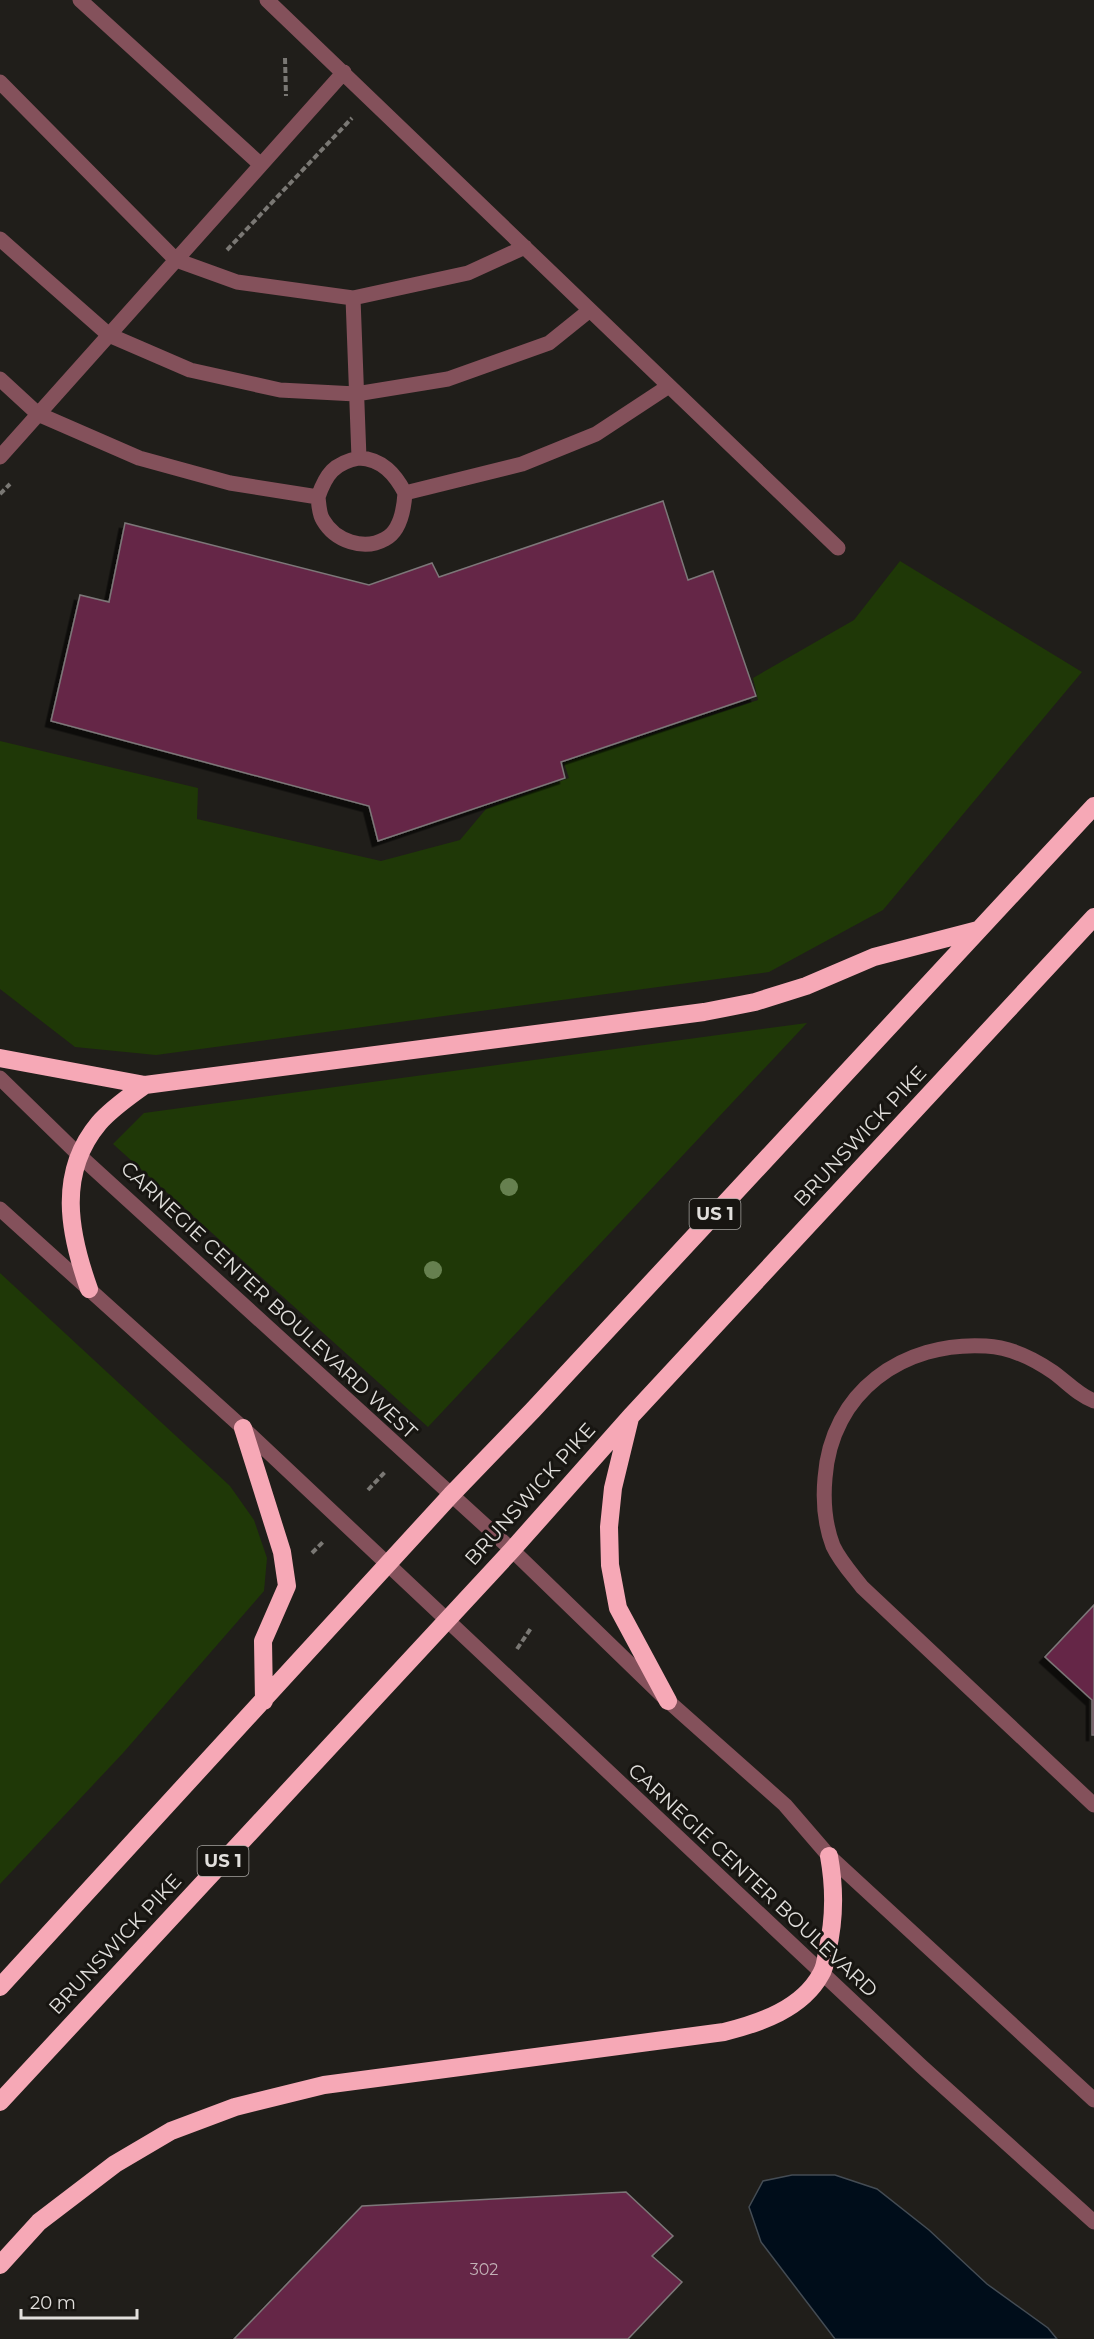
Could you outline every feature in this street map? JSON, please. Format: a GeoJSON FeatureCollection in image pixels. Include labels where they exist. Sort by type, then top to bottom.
{"type":"FeatureCollection","features":[{"type":"Feature","properties":{"kind":"highway","name":"US 1"},"geometry":{"type":"LineString","coordinates":[[0,1988],[388,1564],[1094,806]]}},
{"type":"Feature","properties":{"kind":"highway","name":"BRUNSWICK PIKE"},"geometry":{"type":"LineString","coordinates":[[0,2102],[1094,917]]}},
{"type":"Feature","properties":{"kind":"highway"},"geometry":{"type":"LineString","coordinates":[[0,1058],[145,1085],[704,1012],[756,1002],[806,986],[874,957],[978,930]]}},
{"type":"Feature","properties":{"kind":"highway"},"geometry":{"type":"LineString","coordinates":[[89,1289],[76,1252],[69,1206],[72,1180],[80,1156],[100,1122],[145,1085]]}},
{"type":"Feature","properties":{"kind":"highway"},"geometry":{"type":"LineString","coordinates":[[631,1416],[614,1488],[609,1527],[610,1565],[618,1608],[668,1701]]}},
{"type":"Feature","properties":{"kind":"highway"},"geometry":{"type":"LineString","coordinates":[[243,1428],[282,1552],[287,1586],[263,1641],[264,1701]]}},
{"type":"Feature","properties":{"kind":"highway"},"geometry":{"type":"LineString","coordinates":[[0,2265],[39,2222],[115,2164],[171,2132],[235,2107],[324,2085],[724,2032],[756,2025],[785,2010],[805,1994],[822,1974],[833,1927],[834,1883],[830,1856]]}},
{"type":"Feature","properties":{"kind":"street"},"geometry":{"type":"LineString","coordinates":[[80,0],[261,165]]}},
{"type":"Feature","properties":{"kind":"street"},"geometry":{"type":"LineString","coordinates":[[267,0],[838,548]]}},
{"type":"Feature","properties":{"kind":"street"},"geometry":{"type":"LineString","coordinates":[[0,457],[344,72]]}},
{"type":"Feature","properties":{"kind":"street"},"geometry":{"type":"LineString","coordinates":[[0,82],[176,260],[237,282],[353,298],[468,273],[525,247]]}},
{"type":"Feature","properties":{"kind":"street"},"geometry":{"type":"LineString","coordinates":[[0,239],[109,335],[190,370],[280,390],[356,394],[448,380],[549,343],[590,310]]}},
{"type":"Feature","properties":{"kind":"street"},"geometry":{"type":"LineString","coordinates":[[353,298],[359,458]]}},
{"type":"Feature","properties":{"kind":"street"},"geometry":{"type":"LineString","coordinates":[[0,379],[38,414],[140,458],[230,483],[318,497]]}},
{"type":"Feature","properties":{"kind":"street"},"geometry":{"type":"LineString","coordinates":[[405,493],[533,460],[596,434],[669,386]]}},
{"type":"Feature","properties":{"kind":"street"},"geometry":{"type":"LineString","coordinates":[[359,458],[372,459],[388,468],[397,478],[405,493],[404,511],[396,528],[386,539],[369,544],[351,543],[332,533],[321,519],[318,497],[325,477],[347,461],[359,458]]}},
{"type":"Feature","properties":{"kind":"street","name":"CARNEGIE CENTER BOULEVARD WEST"},"geometry":{"type":"LineString","coordinates":[[0,1078],[80,1156],[512,1550]]}},
{"type":"Feature","properties":{"kind":"street"},"geometry":{"type":"LineString","coordinates":[[0,1209],[243,1428],[388,1564]]}},
{"type":"Feature","properties":{"kind":"street"},"geometry":{"type":"LineString","coordinates":[[1094,1401],[1084,1398],[1053,1372],[1021,1354],[988,1346],[954,1346],[918,1354],[889,1369],[864,1389],[846,1412],[834,1436],[826,1463],[824,1490],[825,1516],[833,1546],[862,1587],[1094,1805]]}},
{"type":"Feature","properties":{"kind":"street"},"geometry":{"type":"LineString","coordinates":[[512,1550],[668,1701],[785,1805],[830,1856],[1094,2100]]}},
{"type":"Feature","properties":{"kind":"street","name":"CARNEGIE CENTER BOULEVARD"},"geometry":{"type":"LineString","coordinates":[[388,1564],[822,1974],[1094,2222]]}},
{"type":"Feature","properties":{"kind":"path"},"geometry":{"type":"LineString","coordinates":[[368,1490],[386,1471]]}},
{"type":"Feature","properties":{"kind":"path"},"geometry":{"type":"LineString","coordinates":[[313,1552],[318,1557]]}},
{"type":"Feature","properties":{"kind":"path"},"geometry":{"type":"LineString","coordinates":[[517,1649],[531,1628]]}},
{"type":"Feature","properties":{"kind":"green space"},"geometry":{"type":"Polygon","coordinates":[[[900,561],[1082,672],[883,910],[769,972],[156,1055],[75,1047],[0,989],[0,741],[198,788],[197,819],[381,861],[460,840],[486,809],[569,778],[564,763],[758,700],[753,678],[854,620],[900,561]]]}},
{"type":"Feature","properties":{"kind":"green space"},"geometry":{"type":"Polygon","coordinates":[[[807,1023],[428,1427],[113,1144],[144,1113],[807,1023]]]}},
{"type":"Feature","properties":{"kind":"green space"},"geometry":{"type":"Polygon","coordinates":[[[0,1273],[230,1486],[254,1520],[267,1558],[264,1591],[123,1753],[0,1884],[0,1273]]]}},
{"type":"Feature","properties":{"kind":"water"},"geometry":{"type":"Polygon","coordinates":[[[792,2175],[835,2175],[877,2189],[929,2230],[987,2284],[1048,2328],[1057,2339],[835,2339],[761,2242],[749,2207],[763,2181],[792,2175]]]}},
{"type":"Feature","properties":{"kind":"building"},"geometry":{"type":"Polygon","coordinates":[[[663,501],[688,580],[713,571],[756,696],[561,762],[565,778],[378,841],[369,806],[51,721],[80,595],[109,602],[125,523],[369,585],[432,563],[439,577],[663,501]]]}},
{"type":"Feature","properties":{"kind":"building"},"geometry":{"type":"Polygon","coordinates":[[[1094,1605],[1094,1735],[1092,1735],[1092,1700],[1045,1657],[1094,1605]]]}},
{"type":"Feature","properties":{"kind":"building"},"geometry":{"type":"Polygon","coordinates":[[[626,2192],[673,2236],[652,2256],[682,2282],[628,2339],[234,2339],[362,2206],[626,2192]]]}}]}
